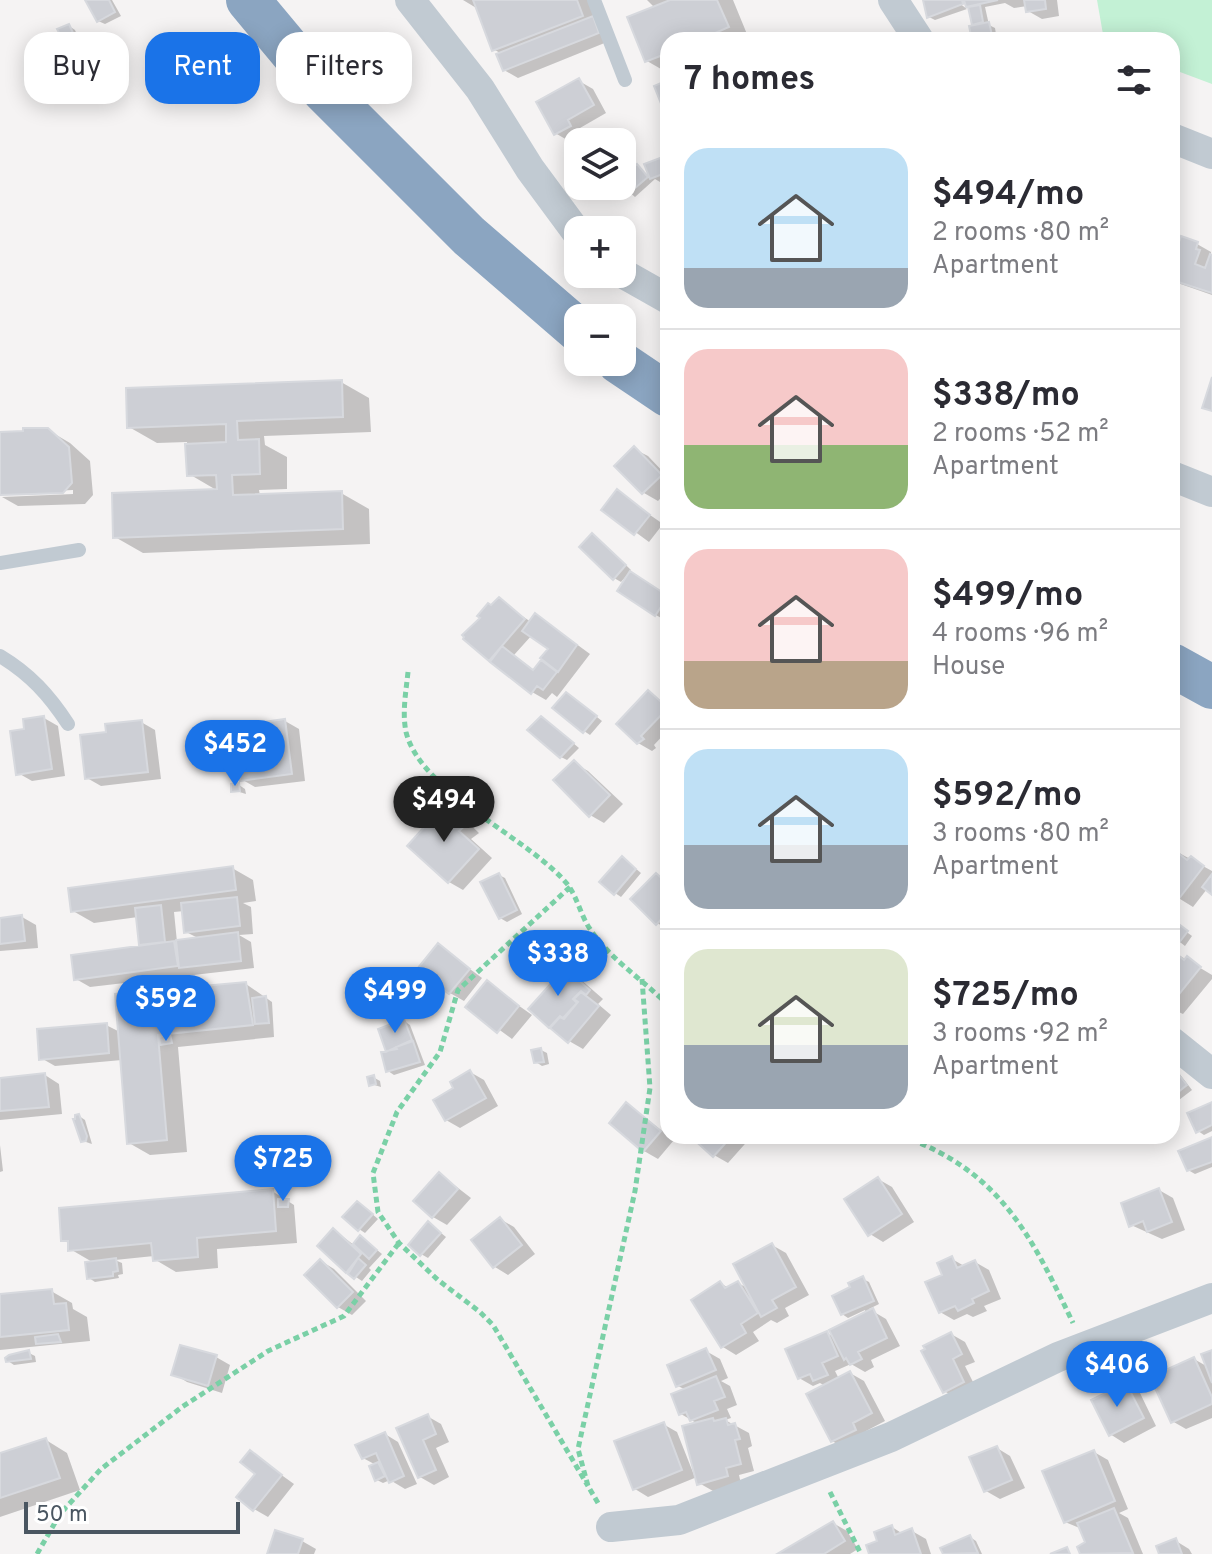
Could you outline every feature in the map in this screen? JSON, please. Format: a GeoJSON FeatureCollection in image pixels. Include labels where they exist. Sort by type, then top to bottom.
{"type":"FeatureCollection","features":[{"type":"Feature","properties":{"kind":"highway"},"geometry":{"type":"LineString","coordinates":[[248,0],[324,91],[446,214],[564,319]]}},
{"type":"Feature","properties":{"kind":"highway"},"geometry":{"type":"LineString","coordinates":[[636,373],[660,390]]}},
{"type":"Feature","properties":{"kind":"highway"},"geometry":{"type":"LineString","coordinates":[[1180,669],[1212,687]]}},
{"type":"Feature","properties":{"kind":"street"},"geometry":{"type":"LineString","coordinates":[[410,0],[480,89],[530,169],[565,216]]}},
{"type":"Feature","properties":{"kind":"street"},"geometry":{"type":"LineString","coordinates":[[893,0],[914,32]]}},
{"type":"Feature","properties":{"kind":"street"},"geometry":{"type":"LineString","coordinates":[[1180,141],[1212,154]]}},
{"type":"Feature","properties":{"kind":"street"},"geometry":{"type":"LineString","coordinates":[[636,281],[660,294]]}},
{"type":"Feature","properties":{"kind":"street"},"geometry":{"type":"LineString","coordinates":[[1180,479],[1212,492]]}},
{"type":"Feature","properties":{"kind":"street"},"geometry":{"type":"LineString","coordinates":[[1180,1048],[1212,1074]]}},
{"type":"Feature","properties":{"kind":"street"},"geometry":{"type":"LineString","coordinates":[[611,1527],[679,1520],[891,1437],[1058,1357],[1212,1298]]}},
{"type":"Feature","properties":{"kind":"lane"},"geometry":{"type":"LineString","coordinates":[[594,0],[625,80]]}},
{"type":"Feature","properties":{"kind":"lane"},"geometry":{"type":"LineString","coordinates":[[0,563],[79,550]]}},
{"type":"Feature","properties":{"kind":"lane"},"geometry":{"type":"LineString","coordinates":[[0,656],[23,669],[49,694],[68,724]]}},
{"type":"Feature","properties":{"kind":"path"},"geometry":{"type":"LineString","coordinates":[[408,672],[404,710],[406,733],[430,772],[480,816],[541,860],[570,887],[589,928],[610,954],[660,997]]}},
{"type":"Feature","properties":{"kind":"path"},"geometry":{"type":"LineString","coordinates":[[570,887],[458,990],[440,1052],[397,1112],[373,1173],[378,1212],[399,1243],[493,1325],[611,1527]]}},
{"type":"Feature","properties":{"kind":"path"},"geometry":{"type":"LineString","coordinates":[[588,1486],[578,1449],[635,1191],[650,1088],[642,979]]}},
{"type":"Feature","properties":{"kind":"path"},"geometry":{"type":"LineString","coordinates":[[922,1144],[974,1173],[1014,1214],[1043,1260],[1084,1348]]}},
{"type":"Feature","properties":{"kind":"path"},"geometry":{"type":"LineString","coordinates":[[37,1554],[60,1514],[101,1469],[182,1407],[268,1351],[344,1316],[399,1243]]}},
{"type":"Feature","properties":{"kind":"path"},"geometry":{"type":"LineString","coordinates":[[815,1467],[861,1554]]}},
{"type":"Feature","properties":{"kind":"green space"},"geometry":{"type":"Polygon","coordinates":[[[1097,0],[1212,0],[1212,84],[1180,72],[1180,32],[1103,32],[1097,0]]]}},
{"type":"Feature","properties":{"kind":"building"},"geometry":{"type":"Polygon","coordinates":[[[85,0],[109,0],[115,12],[97,22],[85,0]]]}},
{"type":"Feature","properties":{"kind":"building"},"geometry":{"type":"Polygon","coordinates":[[[473,0],[577,0],[583,16],[492,51],[473,0]]]}},
{"type":"Feature","properties":{"kind":"building"},"geometry":{"type":"Polygon","coordinates":[[[670,0],[717,0],[729,27],[717,32],[660,32],[660,56],[645,62],[627,17],[670,0]]]}},
{"type":"Feature","properties":{"kind":"building"},"geometry":{"type":"Polygon","coordinates":[[[923,0],[962,0],[963,4],[927,18],[923,0]]]}},
{"type":"Feature","properties":{"kind":"building"},"geometry":{"type":"Polygon","coordinates":[[[964,0],[998,0],[966,7],[964,0]]]}},
{"type":"Feature","properties":{"kind":"building"},"geometry":{"type":"Polygon","coordinates":[[[1024,0],[1045,0],[1046,9],[1026,12],[1024,0]]]}},
{"type":"Feature","properties":{"kind":"building"},"geometry":{"type":"Polygon","coordinates":[[[980,5],[983,22],[972,25],[968,7],[980,5]]]}},
{"type":"Feature","properties":{"kind":"building"},"geometry":{"type":"Polygon","coordinates":[[[593,16],[599,33],[503,71],[496,54],[593,16]]]}},
{"type":"Feature","properties":{"kind":"building"},"geometry":{"type":"Polygon","coordinates":[[[989,22],[991,32],[970,32],[969,26],[989,22]]]}},
{"type":"Feature","properties":{"kind":"building"},"geometry":{"type":"Polygon","coordinates":[[[69,24],[73,32],[59,32],[57,29],[69,24]]]}},
{"type":"Feature","properties":{"kind":"building"},"geometry":{"type":"Polygon","coordinates":[[[579,78],[594,105],[568,120],[571,126],[554,135],[536,102],[579,78]]]}},
{"type":"Feature","properties":{"kind":"building"},"geometry":{"type":"Polygon","coordinates":[[[660,83],[660,101],[654,86],[660,83]]]}},
{"type":"Feature","properties":{"kind":"building"},"geometry":{"type":"Polygon","coordinates":[[[660,158],[660,175],[650,179],[644,164],[660,158]]]}},
{"type":"Feature","properties":{"kind":"building"},"geometry":{"type":"Polygon","coordinates":[[[636,165],[648,177],[636,187],[636,165]]]}},
{"type":"Feature","properties":{"kind":"building"},"geometry":{"type":"Polygon","coordinates":[[[1181,236],[1198,242],[1196,249],[1200,250],[1195,264],[1205,268],[1212,255],[1212,293],[1180,283],[1181,236]]]}},
{"type":"Feature","properties":{"kind":"building"},"geometry":{"type":"Polygon","coordinates":[[[1212,377],[1212,411],[1202,408],[1212,377]]]}},
{"type":"Feature","properties":{"kind":"building"},"geometry":{"type":"Polygon","coordinates":[[[342,380],[343,417],[237,421],[238,440],[259,439],[260,474],[232,475],[233,495],[342,491],[343,529],[113,538],[112,493],[217,489],[216,475],[187,476],[185,444],[226,442],[226,424],[127,428],[126,388],[342,380]]]}},
{"type":"Feature","properties":{"kind":"building"},"geometry":{"type":"Polygon","coordinates":[[[23,428],[48,428],[69,447],[72,483],[63,493],[0,495],[0,432],[23,431],[23,428]]]}},
{"type":"Feature","properties":{"kind":"building"},"geometry":{"type":"Polygon","coordinates":[[[634,446],[660,473],[660,477],[642,494],[614,466],[634,446]]]}},
{"type":"Feature","properties":{"kind":"building"},"geometry":{"type":"Polygon","coordinates":[[[617,489],[650,515],[634,535],[601,510],[617,489]]]}},
{"type":"Feature","properties":{"kind":"building"},"geometry":{"type":"Polygon","coordinates":[[[592,533],[626,565],[613,580],[579,547],[592,533]]]}},
{"type":"Feature","properties":{"kind":"building"},"geometry":{"type":"Polygon","coordinates":[[[630,571],[660,591],[660,608],[655,616],[617,591],[630,571]]]}},
{"type":"Feature","properties":{"kind":"building"},"geometry":{"type":"Polygon","coordinates":[[[499,597],[525,619],[489,661],[462,635],[480,618],[477,616],[488,603],[491,605],[499,597]]]}},
{"type":"Feature","properties":{"kind":"building"},"geometry":{"type":"Polygon","coordinates":[[[535,613],[577,645],[558,672],[540,658],[548,649],[522,631],[535,613]]]}},
{"type":"Feature","properties":{"kind":"building"},"geometry":{"type":"Polygon","coordinates":[[[502,646],[533,670],[541,660],[557,672],[543,690],[537,686],[531,694],[490,662],[502,646]]]}},
{"type":"Feature","properties":{"kind":"building"},"geometry":{"type":"Polygon","coordinates":[[[648,690],[660,701],[660,716],[637,744],[616,724],[648,690]]]}},
{"type":"Feature","properties":{"kind":"building"},"geometry":{"type":"Polygon","coordinates":[[[566,692],[597,716],[583,733],[552,708],[566,692]]]}},
{"type":"Feature","properties":{"kind":"building"},"geometry":{"type":"Polygon","coordinates":[[[44,716],[52,769],[16,775],[10,731],[24,729],[23,719],[44,716]]]}},
{"type":"Feature","properties":{"kind":"building"},"geometry":{"type":"Polygon","coordinates":[[[541,716],[574,743],[560,758],[527,730],[541,716]]]}},
{"type":"Feature","properties":{"kind":"building"},"geometry":{"type":"Polygon","coordinates":[[[285,719],[292,774],[240,781],[234,731],[264,727],[263,722],[285,719]]]}},
{"type":"Feature","properties":{"kind":"building"},"geometry":{"type":"Polygon","coordinates":[[[142,720],[148,772],[85,779],[80,735],[106,732],[105,724],[142,720]]]}},
{"type":"Feature","properties":{"kind":"building"},"geometry":{"type":"Polygon","coordinates":[[[574,760],[610,795],[589,817],[553,780],[574,760]]]}},
{"type":"Feature","properties":{"kind":"building"},"geometry":{"type":"Polygon","coordinates":[[[239,783],[240,791],[231,792],[231,784],[239,783]]]}},
{"type":"Feature","properties":{"kind":"building"},"geometry":{"type":"Polygon","coordinates":[[[445,804],[467,824],[459,831],[479,849],[448,883],[407,846],[445,804]]]}},
{"type":"Feature","properties":{"kind":"building"},"geometry":{"type":"Polygon","coordinates":[[[1180,854],[1187,860],[1191,856],[1204,866],[1180,897],[1180,854]]]}},
{"type":"Feature","properties":{"kind":"building"},"geometry":{"type":"Polygon","coordinates":[[[622,856],[636,869],[614,895],[599,882],[622,856]]]}},
{"type":"Feature","properties":{"kind":"building"},"geometry":{"type":"Polygon","coordinates":[[[233,866],[236,890],[71,912],[68,888],[233,866]]]}},
{"type":"Feature","properties":{"kind":"building"},"geometry":{"type":"Polygon","coordinates":[[[499,873],[517,910],[499,919],[480,882],[499,873]]]}},
{"type":"Feature","properties":{"kind":"building"},"geometry":{"type":"Polygon","coordinates":[[[656,873],[660,877],[660,921],[656,925],[630,899],[656,873]]]}},
{"type":"Feature","properties":{"kind":"building"},"geometry":{"type":"Polygon","coordinates":[[[1212,874],[1212,895],[1202,887],[1212,874]]]}},
{"type":"Feature","properties":{"kind":"building"},"geometry":{"type":"Polygon","coordinates":[[[237,897],[240,926],[184,933],[181,903],[237,897]]]}},
{"type":"Feature","properties":{"kind":"building"},"geometry":{"type":"Polygon","coordinates":[[[161,905],[165,942],[139,945],[135,908],[161,905]]]}},
{"type":"Feature","properties":{"kind":"building"},"geometry":{"type":"Polygon","coordinates":[[[22,915],[25,941],[0,944],[0,918],[22,915]]]}},
{"type":"Feature","properties":{"kind":"building"},"geometry":{"type":"Polygon","coordinates":[[[1180,925],[1188,931],[1180,941],[1180,925]]]}},
{"type":"Feature","properties":{"kind":"building"},"geometry":{"type":"Polygon","coordinates":[[[238,932],[241,961],[179,968],[176,940],[238,932]]]}},
{"type":"Feature","properties":{"kind":"building"},"geometry":{"type":"Polygon","coordinates":[[[174,941],[178,966],[74,980],[71,955],[174,941]]]}},
{"type":"Feature","properties":{"kind":"building"},"geometry":{"type":"Polygon","coordinates":[[[438,943],[470,969],[449,994],[417,969],[438,943]]]}},
{"type":"Feature","properties":{"kind":"building"},"geometry":{"type":"Polygon","coordinates":[[[1187,956],[1201,967],[1180,993],[1180,957],[1184,960],[1187,956]]]}},
{"type":"Feature","properties":{"kind":"building"},"geometry":{"type":"Polygon","coordinates":[[[565,968],[590,990],[586,995],[581,991],[573,999],[577,1003],[549,1028],[528,1009],[565,968]]]}},
{"type":"Feature","properties":{"kind":"building"},"geometry":{"type":"Polygon","coordinates":[[[487,980],[519,1006],[497,1033],[465,1007],[487,980]]]}},
{"type":"Feature","properties":{"kind":"building"},"geometry":{"type":"Polygon","coordinates":[[[246,982],[253,1025],[158,1035],[167,1140],[127,1144],[115,994],[246,982]]]}},
{"type":"Feature","properties":{"kind":"building"},"geometry":{"type":"Polygon","coordinates":[[[581,992],[599,1006],[568,1043],[550,1028],[560,1017],[564,1019],[578,1002],[574,999],[581,992]]]}},
{"type":"Feature","properties":{"kind":"building"},"geometry":{"type":"Polygon","coordinates":[[[266,996],[269,1023],[255,1024],[252,998],[266,996]]]}},
{"type":"Feature","properties":{"kind":"building"},"geometry":{"type":"Polygon","coordinates":[[[404,1019],[412,1040],[386,1052],[378,1029],[404,1019]]]}},
{"type":"Feature","properties":{"kind":"building"},"geometry":{"type":"Polygon","coordinates":[[[107,1023],[109,1053],[39,1060],[37,1029],[107,1023]]]}},
{"type":"Feature","properties":{"kind":"building"},"geometry":{"type":"Polygon","coordinates":[[[170,1034],[172,1043],[160,1045],[159,1037],[170,1034]]]}},
{"type":"Feature","properties":{"kind":"building"},"geometry":{"type":"Polygon","coordinates":[[[413,1041],[420,1062],[386,1072],[381,1052],[413,1041]]]}},
{"type":"Feature","properties":{"kind":"building"},"geometry":{"type":"Polygon","coordinates":[[[541,1048],[544,1062],[534,1063],[531,1050],[541,1048]]]}},
{"type":"Feature","properties":{"kind":"building"},"geometry":{"type":"Polygon","coordinates":[[[470,1070],[486,1098],[445,1121],[433,1100],[453,1088],[450,1082],[470,1070]]]}},
{"type":"Feature","properties":{"kind":"building"},"geometry":{"type":"Polygon","coordinates":[[[45,1073],[49,1107],[0,1111],[0,1078],[45,1073]]]}},
{"type":"Feature","properties":{"kind":"building"},"geometry":{"type":"Polygon","coordinates":[[[374,1075],[376,1084],[369,1086],[367,1077],[374,1075]]]}},
{"type":"Feature","properties":{"kind":"building"},"geometry":{"type":"Polygon","coordinates":[[[1180,1076],[1187,1085],[1180,1091],[1180,1076]]]}},
{"type":"Feature","properties":{"kind":"building"},"geometry":{"type":"Polygon","coordinates":[[[626,1102],[660,1132],[643,1152],[609,1123],[626,1102]]]}},
{"type":"Feature","properties":{"kind":"building"},"geometry":{"type":"Polygon","coordinates":[[[1212,1102],[1212,1125],[1196,1133],[1187,1113],[1212,1102]]]}},
{"type":"Feature","properties":{"kind":"building"},"geometry":{"type":"Polygon","coordinates":[[[79,1114],[87,1136],[86,1141],[81,1142],[73,1119],[79,1114]]]}},
{"type":"Feature","properties":{"kind":"building"},"geometry":{"type":"Polygon","coordinates":[[[1212,1137],[1212,1162],[1187,1171],[1178,1151],[1212,1137]]]}},
{"type":"Feature","properties":{"kind":"building"},"geometry":{"type":"Polygon","coordinates":[[[699,1144],[725,1144],[713,1157],[699,1144]]]}},
{"type":"Feature","properties":{"kind":"building"},"geometry":{"type":"Polygon","coordinates":[[[439,1172],[458,1189],[432,1218],[413,1201],[439,1172]]]}},
{"type":"Feature","properties":{"kind":"building"},"geometry":{"type":"Polygon","coordinates":[[[878,1177],[902,1214],[868,1236],[844,1199],[878,1177]]]}},
{"type":"Feature","properties":{"kind":"building"},"geometry":{"type":"Polygon","coordinates":[[[1159,1188],[1172,1222],[1147,1232],[1143,1221],[1129,1227],[1121,1203],[1159,1188]]]}},
{"type":"Feature","properties":{"kind":"building"},"geometry":{"type":"Polygon","coordinates":[[[273,1189],[276,1231],[197,1238],[198,1257],[153,1261],[151,1243],[68,1251],[68,1241],[61,1241],[59,1208],[273,1189]]]}},
{"type":"Feature","properties":{"kind":"building"},"geometry":{"type":"Polygon","coordinates":[[[278,1199],[289,1199],[288,1207],[278,1207],[278,1199]]]}},
{"type":"Feature","properties":{"kind":"building"},"geometry":{"type":"Polygon","coordinates":[[[357,1201],[373,1214],[358,1231],[342,1217],[357,1201]]]}},
{"type":"Feature","properties":{"kind":"building"},"geometry":{"type":"Polygon","coordinates":[[[500,1217],[522,1245],[493,1268],[471,1240],[500,1217]]]}},
{"type":"Feature","properties":{"kind":"building"},"geometry":{"type":"Polygon","coordinates":[[[428,1221],[441,1233],[420,1256],[408,1245],[428,1221]]]}},
{"type":"Feature","properties":{"kind":"building"},"geometry":{"type":"Polygon","coordinates":[[[333,1228],[361,1254],[346,1273],[317,1246],[333,1228]]]}},
{"type":"Feature","properties":{"kind":"building"},"geometry":{"type":"Polygon","coordinates":[[[360,1235],[377,1250],[369,1259],[353,1244],[360,1235]]]}},
{"type":"Feature","properties":{"kind":"building"},"geometry":{"type":"Polygon","coordinates":[[[772,1243],[796,1287],[772,1300],[777,1308],[761,1317],[733,1264],[772,1243]]]}},
{"type":"Feature","properties":{"kind":"building"},"geometry":{"type":"Polygon","coordinates":[[[952,1256],[957,1268],[975,1260],[989,1291],[972,1299],[974,1303],[958,1311],[955,1306],[939,1313],[925,1282],[942,1275],[937,1263],[952,1256]]]}},
{"type":"Feature","properties":{"kind":"building"},"geometry":{"type":"Polygon","coordinates":[[[116,1258],[118,1271],[113,1272],[113,1276],[87,1279],[85,1262],[116,1258]]]}},
{"type":"Feature","properties":{"kind":"building"},"geometry":{"type":"Polygon","coordinates":[[[358,1258],[366,1265],[354,1279],[348,1274],[358,1258]]]}},
{"type":"Feature","properties":{"kind":"building"},"geometry":{"type":"Polygon","coordinates":[[[320,1259],[353,1292],[337,1308],[304,1275],[320,1259]]]}},
{"type":"Feature","properties":{"kind":"building"},"geometry":{"type":"Polygon","coordinates":[[[863,1276],[874,1301],[841,1315],[832,1296],[863,1276]]]}},
{"type":"Feature","properties":{"kind":"building"},"geometry":{"type":"Polygon","coordinates":[[[720,1281],[725,1288],[738,1281],[758,1313],[741,1324],[746,1333],[721,1348],[691,1300],[720,1281]]]}},
{"type":"Feature","properties":{"kind":"building"},"geometry":{"type":"Polygon","coordinates":[[[52,1289],[54,1304],[66,1303],[69,1330],[0,1337],[0,1294],[52,1289]]]}},
{"type":"Feature","properties":{"kind":"building"},"geometry":{"type":"Polygon","coordinates":[[[873,1308],[887,1338],[858,1352],[862,1359],[850,1365],[846,1358],[844,1360],[829,1330],[873,1308]]]}},
{"type":"Feature","properties":{"kind":"building"},"geometry":{"type":"Polygon","coordinates":[[[827,1331],[838,1356],[822,1363],[828,1375],[813,1381],[810,1374],[798,1379],[785,1349],[827,1331]]]}},
{"type":"Feature","properties":{"kind":"building"},"geometry":{"type":"Polygon","coordinates":[[[951,1332],[962,1354],[953,1359],[964,1382],[943,1393],[921,1351],[925,1349],[923,1346],[951,1332]]]}},
{"type":"Feature","properties":{"kind":"building"},"geometry":{"type":"Polygon","coordinates":[[[58,1334],[61,1342],[36,1344],[35,1337],[58,1334]]]}},
{"type":"Feature","properties":{"kind":"building"},"geometry":{"type":"Polygon","coordinates":[[[180,1345],[217,1355],[208,1386],[171,1375],[180,1345]]]}},
{"type":"Feature","properties":{"kind":"building"},"geometry":{"type":"Polygon","coordinates":[[[706,1348],[716,1370],[676,1387],[667,1365],[706,1348]]]}},
{"type":"Feature","properties":{"kind":"building"},"geometry":{"type":"Polygon","coordinates":[[[29,1350],[31,1359],[6,1362],[5,1358],[9,1355],[29,1350]]]}},
{"type":"Feature","properties":{"kind":"building"},"geometry":{"type":"Polygon","coordinates":[[[1212,1350],[1212,1383],[1201,1354],[1212,1350]]]}},
{"type":"Feature","properties":{"kind":"building"},"geometry":{"type":"Polygon","coordinates":[[[1194,1357],[1212,1397],[1212,1404],[1171,1423],[1150,1377],[1194,1357]]]}},
{"type":"Feature","properties":{"kind":"building"},"geometry":{"type":"Polygon","coordinates":[[[850,1371],[872,1413],[853,1423],[856,1430],[831,1442],[806,1394],[850,1371]]]}},
{"type":"Feature","properties":{"kind":"building"},"geometry":{"type":"Polygon","coordinates":[[[716,1376],[725,1397],[714,1401],[718,1410],[690,1421],[686,1412],[679,1415],[671,1394],[716,1376]]]}},
{"type":"Feature","properties":{"kind":"building"},"geometry":{"type":"Polygon","coordinates":[[[1126,1383],[1144,1418],[1109,1436],[1091,1400],[1126,1383]]]}},
{"type":"Feature","properties":{"kind":"building"},"geometry":{"type":"Polygon","coordinates":[[[428,1414],[436,1434],[423,1440],[436,1470],[418,1478],[396,1428],[428,1414]]]}},
{"type":"Feature","properties":{"kind":"building"},"geometry":{"type":"Polygon","coordinates":[[[713,1418],[714,1421],[726,1418],[728,1425],[735,1423],[740,1439],[735,1440],[741,1464],[726,1468],[728,1476],[697,1485],[682,1426],[713,1418]]]}},
{"type":"Feature","properties":{"kind":"building"},"geometry":{"type":"Polygon","coordinates":[[[664,1422],[682,1470],[633,1490],[614,1441],[664,1422]]]}},
{"type":"Feature","properties":{"kind":"building"},"geometry":{"type":"Polygon","coordinates":[[[385,1432],[404,1476],[389,1483],[376,1453],[362,1459],[355,1445],[385,1432]]]}},
{"type":"Feature","properties":{"kind":"building"},"geometry":{"type":"Polygon","coordinates":[[[46,1438],[60,1478],[0,1498],[0,1453],[46,1438]]]}},
{"type":"Feature","properties":{"kind":"building"},"geometry":{"type":"Polygon","coordinates":[[[997,1446],[1012,1480],[984,1492],[969,1457],[997,1446]]]}},
{"type":"Feature","properties":{"kind":"building"},"geometry":{"type":"Polygon","coordinates":[[[250,1450],[282,1475],[253,1511],[236,1497],[255,1474],[240,1462],[250,1450]]]}},
{"type":"Feature","properties":{"kind":"building"},"geometry":{"type":"Polygon","coordinates":[[[1094,1450],[1115,1501],[1064,1523],[1042,1471],[1094,1450]]]}},
{"type":"Feature","properties":{"kind":"building"},"geometry":{"type":"Polygon","coordinates":[[[378,1462],[385,1476],[375,1481],[369,1466],[378,1462]]]}},
{"type":"Feature","properties":{"kind":"building"},"geometry":{"type":"Polygon","coordinates":[[[1114,1508],[1133,1553],[1080,1554],[1077,1547],[1085,1542],[1077,1523],[1114,1508]]]}},
{"type":"Feature","properties":{"kind":"building"},"geometry":{"type":"Polygon","coordinates":[[[833,1521],[845,1541],[824,1554],[777,1554],[833,1521]]]}},
{"type":"Feature","properties":{"kind":"building"},"geometry":{"type":"Polygon","coordinates":[[[892,1525],[895,1535],[912,1528],[921,1554],[869,1554],[866,1545],[877,1541],[874,1532],[892,1525]]]}},
{"type":"Feature","properties":{"kind":"building"},"geometry":{"type":"Polygon","coordinates":[[[275,1530],[303,1539],[298,1554],[267,1554],[275,1530]]]}},
{"type":"Feature","properties":{"kind":"building"},"geometry":{"type":"Polygon","coordinates":[[[970,1535],[978,1553],[943,1554],[940,1548],[970,1535]]]}},
{"type":"Feature","properties":{"kind":"building"},"geometry":{"type":"Polygon","coordinates":[[[1176,1538],[1182,1554],[1159,1554],[1156,1546],[1176,1538]]]}},
{"type":"Feature","properties":{"kind":"building"},"geometry":{"type":"Polygon","coordinates":[[[1067,1547],[1070,1554],[1050,1554],[1067,1547]]]}}]}
